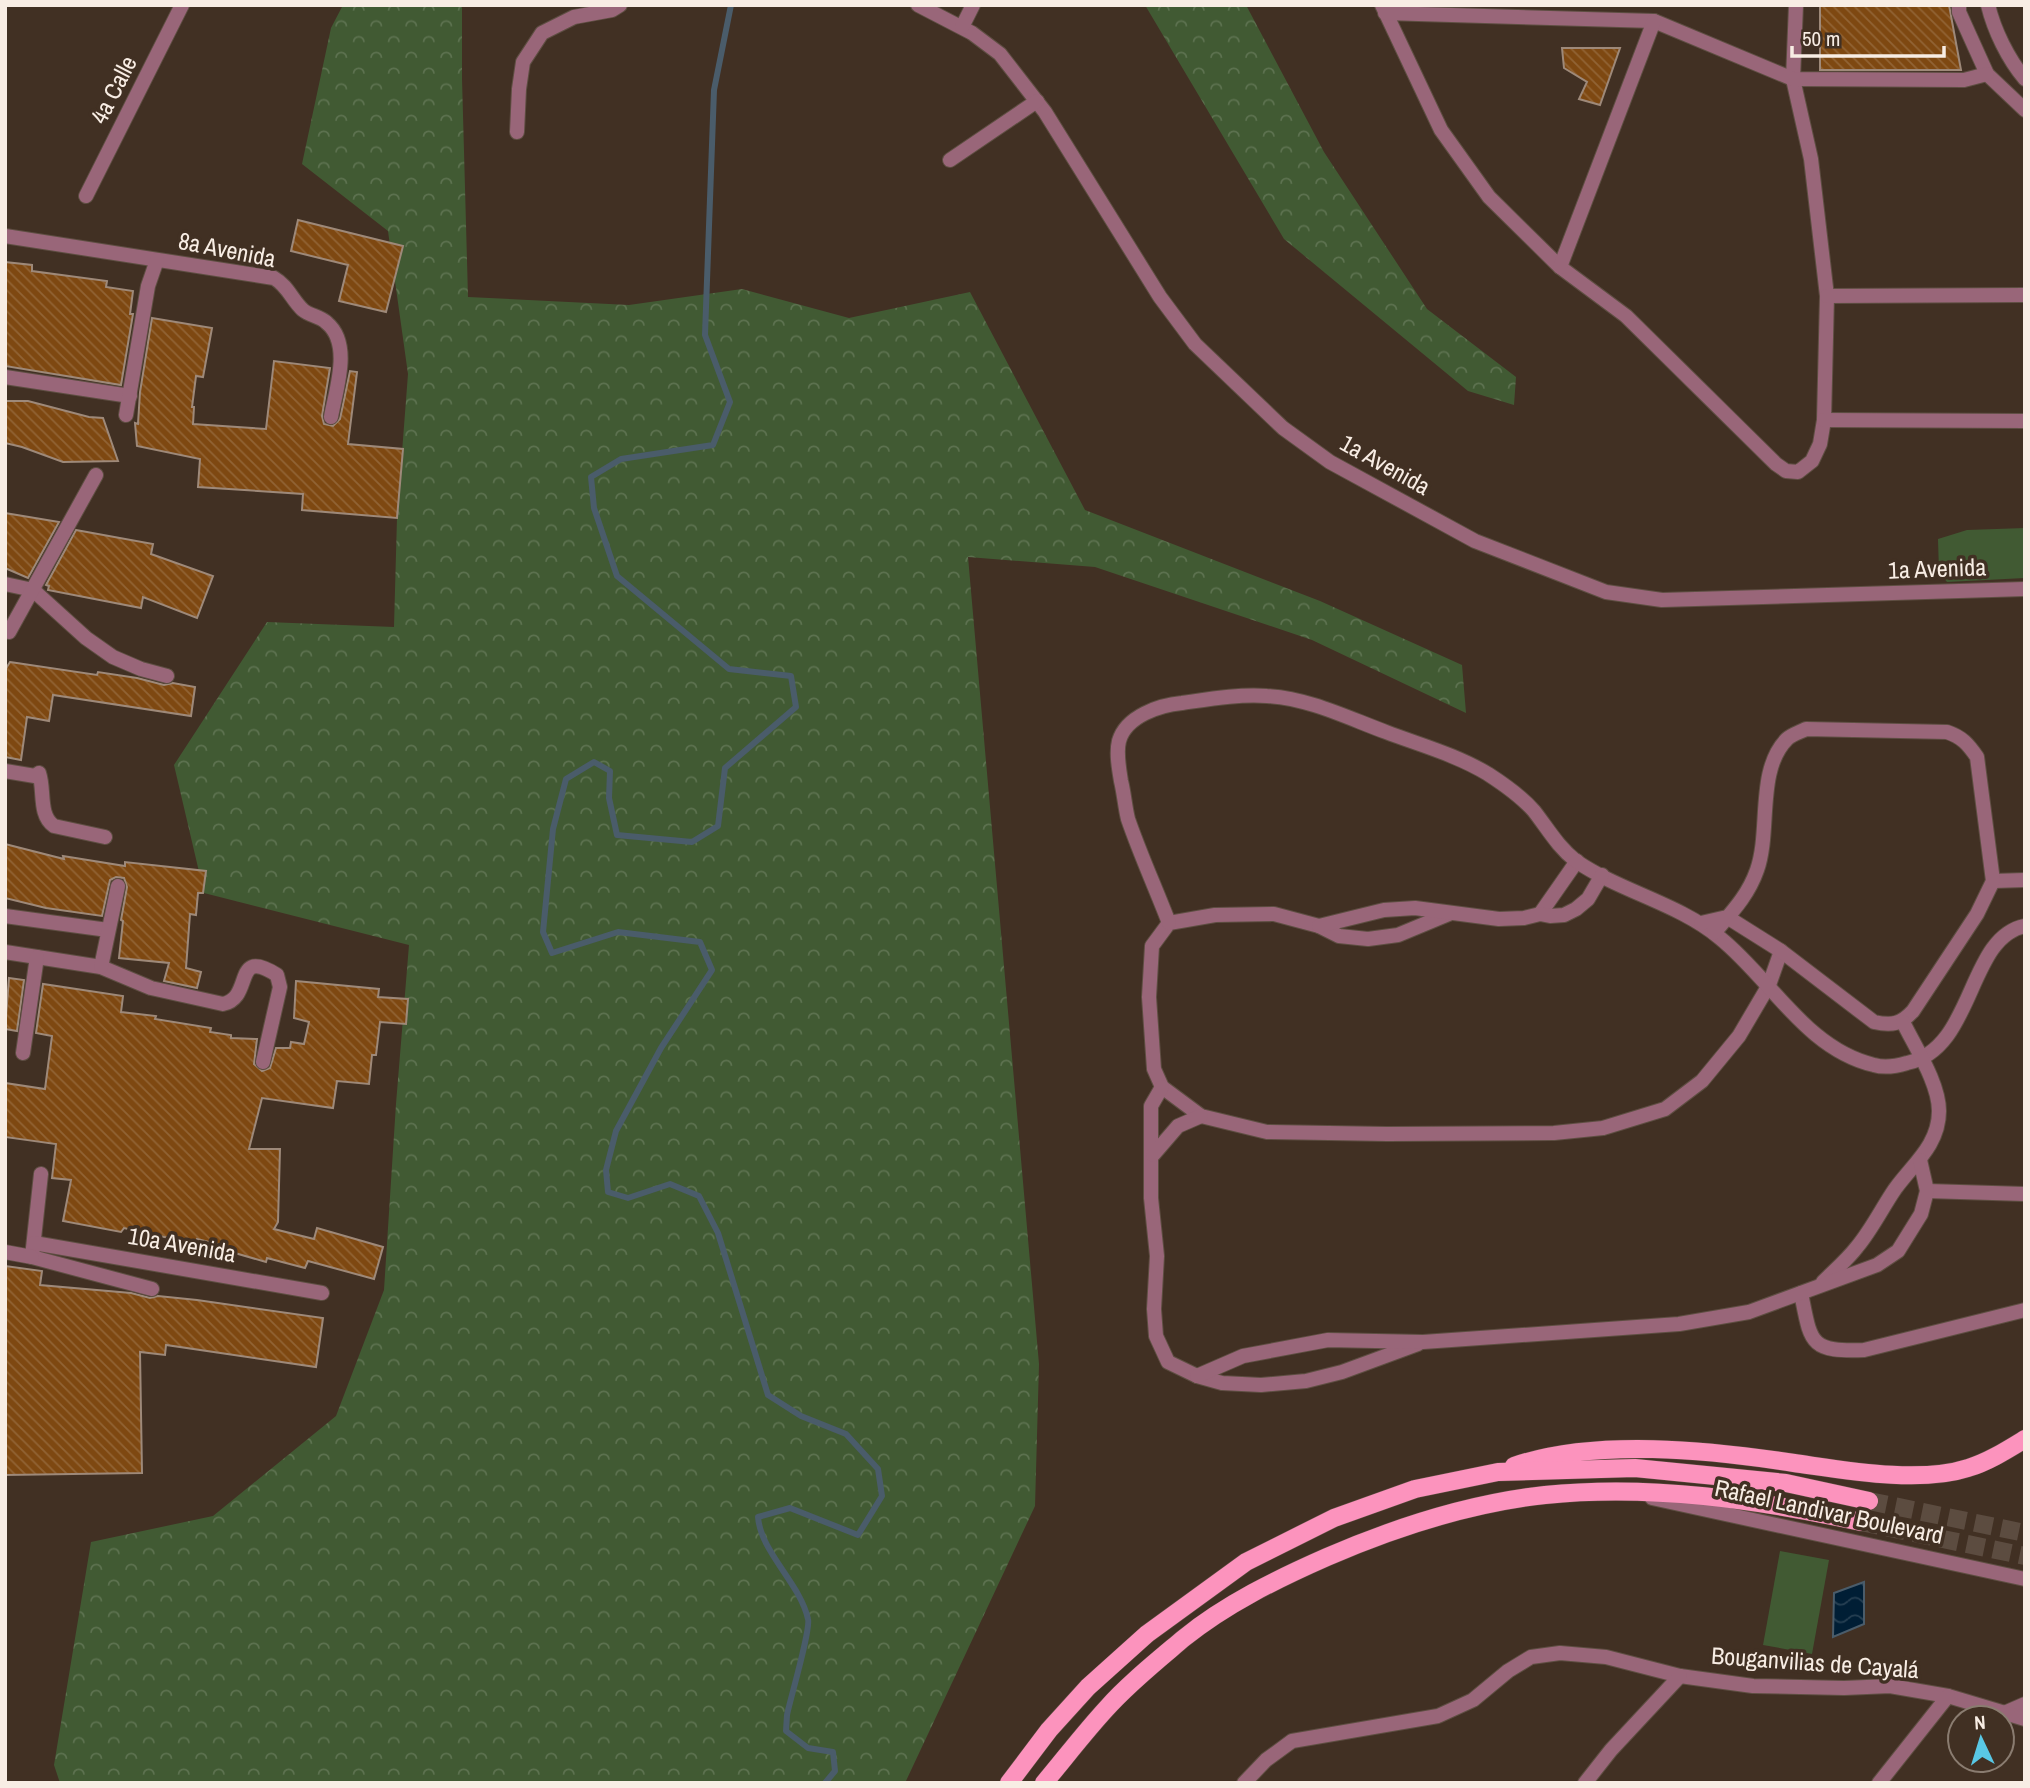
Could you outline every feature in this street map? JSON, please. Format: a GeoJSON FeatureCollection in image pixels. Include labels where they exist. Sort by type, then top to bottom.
{"type":"FeatureCollection","features":[{"type":"Feature","properties":{"kind":"main road"},"geometry":{"type":"LineString","coordinates":[[1498,1472],[1546,1457],[1597,1452],[1658,1451],[1737,1455],[1841,1470],[1922,1475],[1967,1469],[2025,1439]]}},
{"type":"Feature","properties":{"kind":"main road","name":"Rafael Landivar Boulevard"},"geometry":{"type":"LineString","coordinates":[[1009,1783],[1048,1730],[1088,1687],[1147,1634],[1245,1562],[1334,1518],[1415,1489],[1498,1472],[1636,1468],[1786,1483],[1869,1501]]}},
{"type":"Feature","properties":{"kind":"main road","name":"Rafael Landivar Boulevard"},"geometry":{"type":"LineString","coordinates":[[1044,1783],[1107,1707],[1205,1623],[1264,1587],[1318,1561],[1387,1534],[1483,1507],[1546,1495],[1623,1492],[1727,1498],[1784,1505],[1861,1522]]}},
{"type":"Feature","properties":{"kind":"street","name":"4a Calle"},"geometry":{"type":"LineString","coordinates":[[86,195],[182,5]]}},
{"type":"Feature","properties":{"kind":"street"},"geometry":{"type":"LineString","coordinates":[[517,132],[523,62],[542,33],[574,17],[612,10],[620,5]]}},
{"type":"Feature","properties":{"kind":"street","name":"1a Avenida"},"geometry":{"type":"LineString","coordinates":[[918,5],[962,27],[1000,54],[1037,101],[1160,297],[1195,344],[1283,428],[1330,462],[1475,541],[1606,592],[1662,600],[2025,589]]}},
{"type":"Feature","properties":{"kind":"street"},"geometry":{"type":"LineString","coordinates":[[962,27],[973,5]]}},
{"type":"Feature","properties":{"kind":"street"},"geometry":{"type":"LineString","coordinates":[[1796,5],[1793,79],[1811,159],[1827,296],[1824,420],[1820,444],[1812,461],[1798,471],[1786,471],[1626,316],[1560,267],[1489,197],[1441,130],[1383,9],[1654,21],[1793,79],[1964,80],[1987,74]]}},
{"type":"Feature","properties":{"kind":"street"},"geometry":{"type":"LineString","coordinates":[[1959,5],[1959,12],[1987,74],[2025,110]]}},
{"type":"Feature","properties":{"kind":"street"},"geometry":{"type":"LineString","coordinates":[[1988,5],[1991,20],[2016,69],[2025,79]]}},
{"type":"Feature","properties":{"kind":"street"},"geometry":{"type":"LineString","coordinates":[[1560,267],[1654,21]]}},
{"type":"Feature","properties":{"kind":"street"},"geometry":{"type":"LineString","coordinates":[[950,160],[1037,101]]}},
{"type":"Feature","properties":{"kind":"street","name":"8a Avenida"},"geometry":{"type":"LineString","coordinates":[[5,236],[274,278],[286,286],[303,310],[320,317],[336,332],[340,359],[331,417]]}},
{"type":"Feature","properties":{"kind":"street"},"geometry":{"type":"LineString","coordinates":[[126,415],[148,286],[157,260]]}},
{"type":"Feature","properties":{"kind":"street"},"geometry":{"type":"LineString","coordinates":[[1827,296],[2025,295]]}},
{"type":"Feature","properties":{"kind":"street"},"geometry":{"type":"LineString","coordinates":[[5,377],[130,396]]}},
{"type":"Feature","properties":{"kind":"street"},"geometry":{"type":"LineString","coordinates":[[1824,420],[2025,421]]}},
{"type":"Feature","properties":{"kind":"street"},"geometry":{"type":"LineString","coordinates":[[9,632],[96,475]]}},
{"type":"Feature","properties":{"kind":"street"},"geometry":{"type":"LineString","coordinates":[[5,584],[33,590],[86,638],[113,657],[167,676]]}},
{"type":"Feature","properties":{"kind":"street"},"geometry":{"type":"LineString","coordinates":[[1169,923],[1128,817],[1119,765],[1119,741],[1130,723],[1162,705],[1238,696],[1279,698],[1331,712],[1460,759],[1514,792],[1532,810],[1558,845],[1577,861],[1701,923],[1742,956],[1799,1022],[1851,1057],[1877,1066],[1922,1060],[1939,1045],[1965,1009],[1983,965],[2002,935],[2025,926]]}},
{"type":"Feature","properties":{"kind":"street"},"geometry":{"type":"LineString","coordinates":[[1701,923],[1727,917],[1782,951],[1874,1022],[1889,1025],[1903,1022],[1978,914],[1993,881],[1977,757],[1961,737],[1947,732],[1806,729],[1788,738],[1775,757],[1768,778],[1764,839],[1758,868],[1747,895],[1727,917],[1714,933]]}},
{"type":"Feature","properties":{"kind":"street"},"geometry":{"type":"LineString","coordinates":[[5,771],[34,776],[39,773],[48,821],[54,826],[105,837]]}},
{"type":"Feature","properties":{"kind":"street"},"geometry":{"type":"LineString","coordinates":[[1541,914],[1577,861]]}},
{"type":"Feature","properties":{"kind":"street"},"geometry":{"type":"LineString","coordinates":[[1319,926],[1384,910],[1415,908],[1499,919],[1541,914],[1564,915],[1588,899],[1602,874]]}},
{"type":"Feature","properties":{"kind":"street"},"geometry":{"type":"LineString","coordinates":[[1993,881],[2025,880]]}},
{"type":"Feature","properties":{"kind":"street"},"geometry":{"type":"LineString","coordinates":[[102,967],[117,886]]}},
{"type":"Feature","properties":{"kind":"street"},"geometry":{"type":"LineString","coordinates":[[1451,913],[1398,935],[1368,939],[1339,936],[1319,926],[1274,914],[1245,913],[1169,923],[1152,946],[1149,997],[1154,1069],[1162,1087],[1202,1116],[1267,1132],[1554,1133],[1604,1128],[1665,1110],[1702,1081],[1739,1037],[1769,985],[1782,951]]}},
{"type":"Feature","properties":{"kind":"street"},"geometry":{"type":"LineString","coordinates":[[5,916],[108,930]]}},
{"type":"Feature","properties":{"kind":"street"},"geometry":{"type":"LineString","coordinates":[[5,952],[102,967],[151,989],[223,1004],[231,1003],[237,997],[248,969],[262,965],[277,975],[280,981],[263,1062]]}},
{"type":"Feature","properties":{"kind":"street"},"geometry":{"type":"LineString","coordinates":[[23,1053],[37,957]]}},
{"type":"Feature","properties":{"kind":"street"},"geometry":{"type":"LineString","coordinates":[[1818,1287],[1857,1248],[1898,1185],[1930,1144],[1939,1111],[1936,1095],[1903,1022]]}},
{"type":"Feature","properties":{"kind":"street"},"geometry":{"type":"LineString","coordinates":[[1162,1087],[1151,1106],[1151,1198],[1157,1256],[1154,1309],[1156,1336],[1168,1362],[1197,1376],[1222,1382],[1261,1385],[1306,1381],[1355,1368],[1423,1342]]}},
{"type":"Feature","properties":{"kind":"street"},"geometry":{"type":"LineString","coordinates":[[1153,1155],[1178,1126],[1202,1116]]}},
{"type":"Feature","properties":{"kind":"street"},"geometry":{"type":"LineString","coordinates":[[1197,1376],[1243,1356],[1317,1342],[1423,1342],[1679,1324],[1749,1312],[1877,1265],[1898,1251],[1921,1214],[1927,1191],[1920,1160]]}},
{"type":"Feature","properties":{"kind":"street"},"geometry":{"type":"LineString","coordinates":[[41,1174],[33,1250],[152,1289]]}},
{"type":"Feature","properties":{"kind":"street"},"geometry":{"type":"LineString","coordinates":[[1927,1191],[2025,1194]]}},
{"type":"Feature","properties":{"kind":"street","name":"10a Avenida"},"geometry":{"type":"LineString","coordinates":[[5,1252],[33,1250],[321,1293]]}},
{"type":"Feature","properties":{"kind":"street"},"geometry":{"type":"LineString","coordinates":[[1801,1293],[1809,1332],[1814,1340],[1822,1348],[1841,1350],[1864,1349],[2025,1310]]}},
{"type":"Feature","properties":{"kind":"street","name":"Rafael Landivar Boulevard"},"geometry":{"type":"LineString","coordinates":[[1623,1492],[2025,1579]]}},
{"type":"Feature","properties":{"kind":"street","name":"Bouganvilias de Cayalá"},"geometry":{"type":"LineString","coordinates":[[1244,1783],[1266,1760],[1292,1741],[1438,1716],[1474,1700],[1508,1671],[1531,1657],[1560,1653],[1606,1657],[1680,1676],[1753,1686],[1890,1686],[1976,1704]]}},
{"type":"Feature","properties":{"kind":"street","name":"Bouganvilias de Cayalá"},"geometry":{"type":"LineString","coordinates":[[1585,1783],[1611,1750],[1680,1676]]}},
{"type":"Feature","properties":{"kind":"street","name":"Bouganvilias de Cayalá"},"geometry":{"type":"LineString","coordinates":[[1879,1783],[1948,1696]]}},
{"type":"Feature","properties":{"kind":"green space"},"geometry":{"type":"Polygon","coordinates":[[[343,5],[462,5],[468,297],[629,305],[742,289],[849,318],[970,292],[1085,510],[1320,601],[1462,665],[1466,713],[1312,640],[1095,567],[968,557],[1039,1364],[1035,1506],[905,1783],[60,1783],[54,1765],[91,1542],[213,1516],[336,1416],[384,1290],[409,945],[204,893],[174,765],[267,622],[394,627],[397,518],[408,374],[388,231],[302,164],[331,28],[343,5]]]}},
{"type":"Feature","properties":{"kind":"green space"},"geometry":{"type":"Polygon","coordinates":[[[1145,5],[1246,5],[1324,152],[1427,309],[1516,377],[1514,405],[1468,391],[1284,239],[1145,5]]]}},
{"type":"Feature","properties":{"kind":"green space"},"geometry":{"type":"Polygon","coordinates":[[[2025,528],[2025,578],[1947,582],[1939,572],[1938,539],[1967,530],[2025,528]]]}},
{"type":"Feature","properties":{"kind":"green space"},"geometry":{"type":"Polygon","coordinates":[[[1780,1551],[1829,1560],[1812,1654],[1763,1645],[1780,1551]]]}},
{"type":"Feature","properties":{"kind":"water"},"geometry":{"type":"Polygon","coordinates":[[[1864,1582],[1864,1624],[1833,1637],[1834,1593],[1864,1582]]]}},
{"type":"Feature","properties":{"kind":"building"},"geometry":{"type":"Polygon","coordinates":[[[1820,5],[1949,5],[1961,70],[1820,70],[1820,5]]]}},
{"type":"Feature","properties":{"kind":"building"},"geometry":{"type":"Polygon","coordinates":[[[1562,48],[1620,48],[1600,105],[1579,99],[1587,82],[1564,68],[1562,48]]]}},
{"type":"Feature","properties":{"kind":"building"},"geometry":{"type":"Polygon","coordinates":[[[298,220],[403,246],[386,312],[339,301],[348,265],[291,251],[298,220]]]}},
{"type":"Feature","properties":{"kind":"building"},"geometry":{"type":"Polygon","coordinates":[[[5,262],[32,265],[32,271],[107,281],[106,287],[133,291],[130,314],[133,314],[121,385],[5,366],[5,262]]]}},
{"type":"Feature","properties":{"kind":"building"},"geometry":{"type":"Polygon","coordinates":[[[152,318],[212,328],[203,377],[196,376],[193,424],[266,429],[274,361],[330,368],[322,416],[324,424],[333,426],[340,419],[350,371],[357,372],[348,444],[403,449],[397,518],[302,510],[303,494],[198,487],[200,459],[137,446],[135,423],[138,424],[140,392],[152,318]]]}},
{"type":"Feature","properties":{"kind":"building"},"geometry":{"type":"Polygon","coordinates":[[[5,401],[28,401],[89,417],[103,418],[118,461],[63,462],[5,443],[5,401]]]}},
{"type":"Feature","properties":{"kind":"building"},"geometry":{"type":"Polygon","coordinates":[[[5,513],[59,522],[28,578],[5,568],[5,513]]]}},
{"type":"Feature","properties":{"kind":"building"},"geometry":{"type":"Polygon","coordinates":[[[76,530],[153,544],[151,554],[213,576],[197,618],[143,597],[141,608],[48,590],[49,586],[46,585],[76,530]]]}},
{"type":"Feature","properties":{"kind":"building"},"geometry":{"type":"Polygon","coordinates":[[[10,662],[97,675],[98,672],[164,685],[173,683],[195,687],[191,716],[53,695],[49,721],[27,717],[21,760],[5,757],[5,670],[10,662]]]}},
{"type":"Feature","properties":{"kind":"building"},"geometry":{"type":"Polygon","coordinates":[[[5,844],[64,859],[63,856],[125,866],[125,862],[206,871],[203,893],[198,893],[196,915],[190,914],[186,968],[201,972],[197,988],[164,981],[169,963],[119,958],[121,920],[127,887],[124,878],[116,877],[110,880],[102,916],[46,908],[5,898],[5,844]]]}},
{"type":"Feature","properties":{"kind":"building"},"geometry":{"type":"Polygon","coordinates":[[[9,978],[24,980],[17,1031],[5,1029],[9,978]]]}},
{"type":"Feature","properties":{"kind":"building"},"geometry":{"type":"Polygon","coordinates":[[[296,981],[379,989],[378,997],[408,999],[406,1024],[380,1022],[376,1055],[372,1055],[369,1084],[337,1081],[333,1108],[262,1098],[249,1149],[280,1149],[278,1222],[274,1229],[314,1239],[317,1228],[383,1247],[374,1279],[308,1261],[305,1268],[267,1258],[266,1262],[228,1251],[229,1247],[197,1239],[196,1244],[124,1228],[121,1232],[63,1221],[71,1180],[52,1178],[56,1144],[5,1137],[5,1083],[45,1089],[52,1036],[36,1033],[43,984],[123,996],[121,1012],[156,1016],[155,1019],[211,1028],[210,1032],[231,1035],[231,1038],[257,1039],[254,1064],[262,1071],[270,1068],[276,1048],[290,1048],[291,1042],[304,1044],[309,1022],[294,1018],[296,981]]]}},
{"type":"Feature","properties":{"kind":"building"},"geometry":{"type":"Polygon","coordinates":[[[5,1266],[42,1271],[40,1285],[131,1293],[150,1298],[158,1296],[197,1300],[323,1318],[316,1367],[166,1345],[165,1355],[140,1352],[142,1473],[5,1475],[5,1266]]]}},
{"type":"Feature","properties":{"kind":"waterway"},"geometry":{"type":"LineString","coordinates":[[731,5],[714,90],[705,335],[730,402],[713,445],[621,459],[591,477],[594,508],[617,576],[729,669],[791,676],[796,707],[725,768],[718,826],[692,842],[617,835],[609,798],[610,771],[594,762],[566,779],[553,829],[543,932],[552,953],[618,932],[700,942],[712,970],[661,1048],[616,1131],[606,1170],[608,1192],[628,1198],[670,1184],[699,1196],[718,1233],[768,1395],[801,1416],[846,1434],[878,1469],[882,1496],[858,1535],[790,1508],[758,1517],[766,1543],[797,1593],[808,1619],[787,1715],[786,1731],[808,1748],[833,1752],[835,1771],[825,1783]]}},
{"type":"Feature","properties":{"kind":"tunnel"},"geometry":{"type":"LineString","coordinates":[[1869,1501],[2025,1533]]}},
{"type":"Feature","properties":{"kind":"tunnel"},"geometry":{"type":"LineString","coordinates":[[1861,1522],[2025,1556]]}}]}
